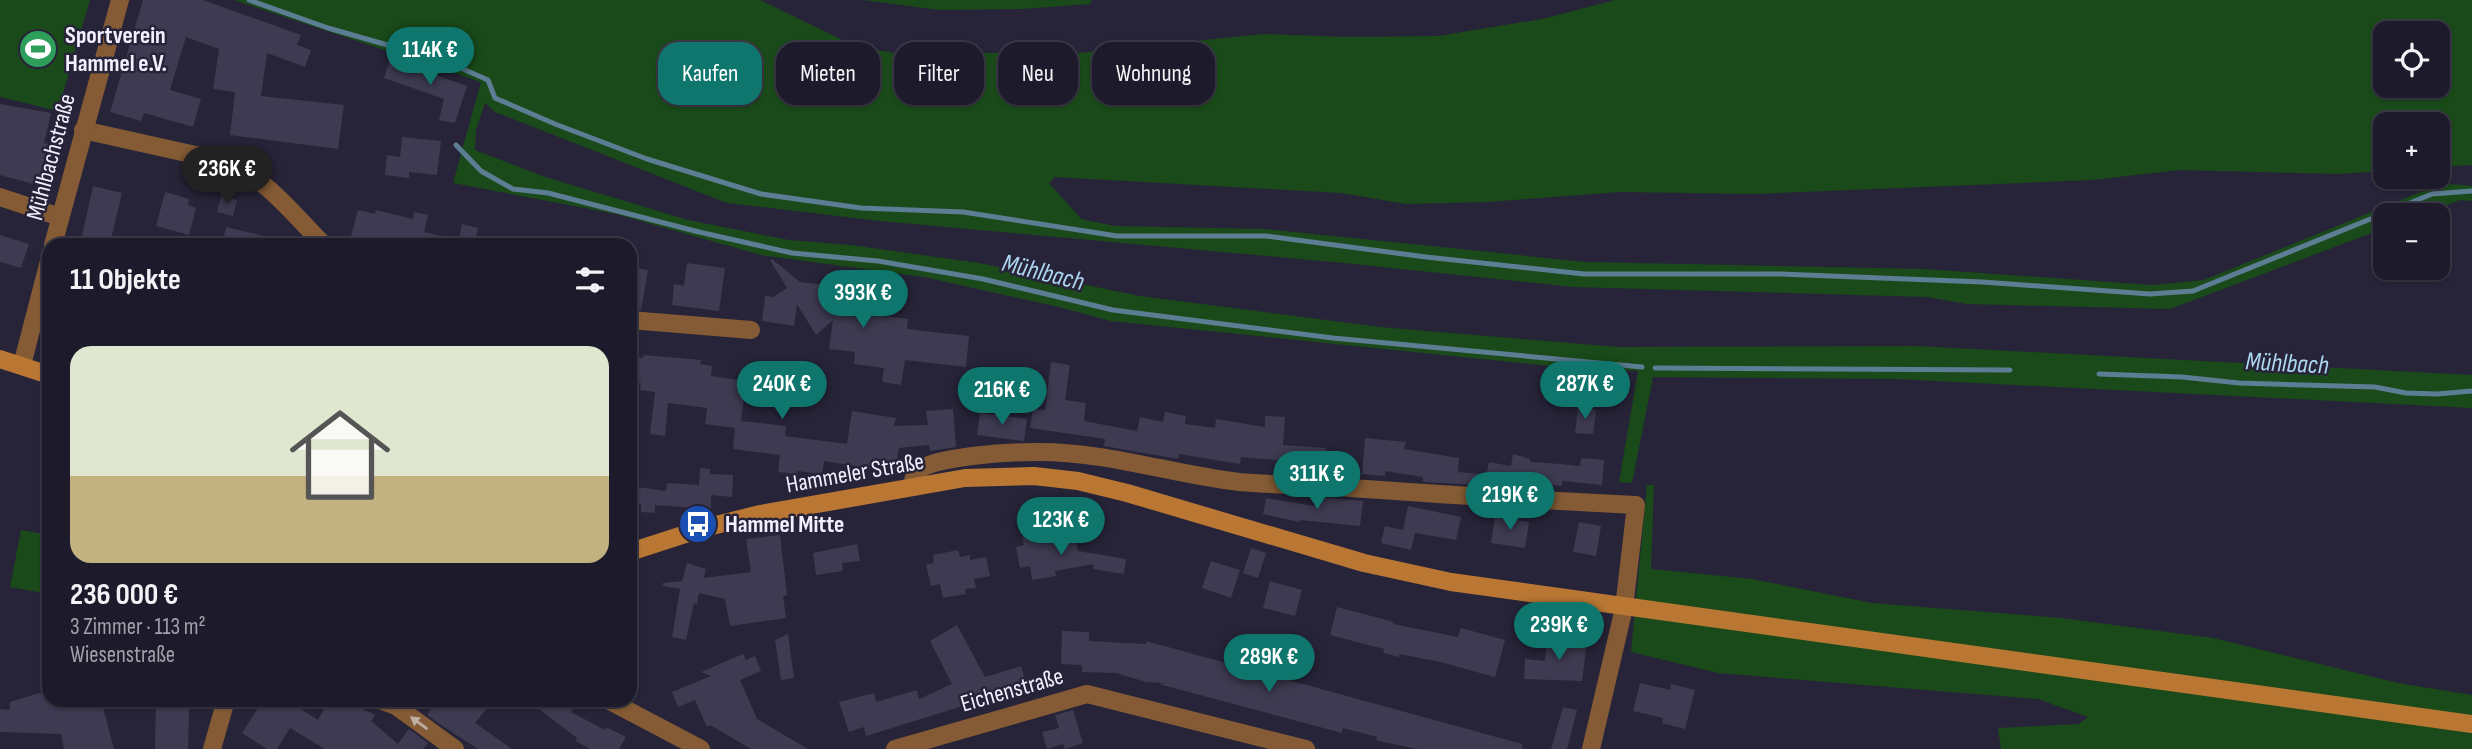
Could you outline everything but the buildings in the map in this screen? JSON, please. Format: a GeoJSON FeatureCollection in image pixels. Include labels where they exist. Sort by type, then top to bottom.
{"type":"FeatureCollection","features":[{"type":"Feature","properties":{"kind":"main road"},"geometry":{"type":"LineString","coordinates":[[0,359],[42,373]]}},
{"type":"Feature","properties":{"kind":"main road","name":"Hammeler Straße"},"geometry":{"type":"LineString","coordinates":[[637,550],[740,519],[965,478],[1010,475],[1078,481],[1127,493],[1333,555],[1409,574],[1498,590],[2472,724]]}},
{"type":"Feature","properties":{"kind":"street","name":"Mühlbachstraße"},"geometry":{"type":"LineString","coordinates":[[55,238],[120,0]]}},
{"type":"Feature","properties":{"kind":"street"},"geometry":{"type":"LineString","coordinates":[[83,130],[227,162],[242,168],[267,187],[317,238]]}},
{"type":"Feature","properties":{"kind":"street"},"geometry":{"type":"LineString","coordinates":[[0,197],[61,217]]}},
{"type":"Feature","properties":{"kind":"street"},"geometry":{"type":"LineString","coordinates":[[22,365],[42,288]]}},
{"type":"Feature","properties":{"kind":"street"},"geometry":{"type":"LineString","coordinates":[[637,321],[751,330]]}},
{"type":"Feature","properties":{"kind":"street"},"geometry":{"type":"LineString","coordinates":[[912,487],[915,474],[919,470],[940,462],[992,454],[1050,452],[1116,459],[1224,480],[1256,483],[1636,505],[1624,608],[1591,749]]}},
{"type":"Feature","properties":{"kind":"street","name":"Eichenstraße"},"geometry":{"type":"LineString","coordinates":[[895,749],[1087,694],[1306,749]]}},
{"type":"Feature","properties":{"kind":"street"},"geometry":{"type":"LineString","coordinates":[[212,749],[224,707]]}},
{"type":"Feature","properties":{"kind":"street"},"geometry":{"type":"LineString","coordinates":[[397,707],[455,749]]}},
{"type":"Feature","properties":{"kind":"street"},"geometry":{"type":"LineString","coordinates":[[621,707],[691,746]]}},
{"type":"Feature","properties":{"kind":"green space","name":"Sportverein Hammel e.V."},"geometry":{"type":"Polygon","coordinates":[[[0,0],[90,0],[58,111],[0,97],[0,0]]]}},
{"type":"Feature","properties":{"kind":"green space"},"geometry":{"type":"Polygon","coordinates":[[[234,0],[760,0],[847,42],[776,42],[776,105],[880,105],[880,51],[894,53],[894,105],[984,105],[984,53],[998,53],[998,105],[1078,105],[1078,53],[1092,52],[1092,105],[1215,105],[1215,42],[1186,42],[1263,34],[1438,36],[1542,19],[1615,0],[2472,0],[2472,165],[2450,166],[2450,112],[2373,112],[2373,172],[2339,174],[2179,170],[2092,180],[1755,194],[1620,192],[1487,202],[1406,204],[1341,193],[1055,177],[1049,183],[1081,219],[1115,226],[1264,229],[1586,262],[1924,269],[2152,285],[2204,280],[2373,211],[2373,233],[2170,309],[1967,304],[1927,297],[1573,287],[1344,263],[880,221],[727,203],[495,112],[485,103],[476,130],[475,150],[545,177],[688,220],[789,240],[851,245],[979,263],[1140,296],[1380,327],[1618,347],[1916,346],[2472,375],[2472,408],[1897,379],[1653,377],[1632,483],[1619,482],[1638,371],[1540,365],[1111,321],[924,277],[761,255],[616,214],[453,183],[481,82],[234,0]]]}},
{"type":"Feature","properties":{"kind":"green space"},"geometry":{"type":"Polygon","coordinates":[[[863,0],[1092,0],[1090,4],[1022,9],[939,10],[863,0]]]}},
{"type":"Feature","properties":{"kind":"green space"},"geometry":{"type":"Polygon","coordinates":[[[2450,184],[2472,186],[2472,201],[2460,200],[2450,204],[2394,203],[2428,189],[2450,189],[2450,184]]]}},
{"type":"Feature","properties":{"kind":"green space"},"geometry":{"type":"Polygon","coordinates":[[[1647,485],[1654,485],[1651,569],[1752,579],[1872,603],[2061,618],[2213,638],[2398,683],[2472,695],[2472,749],[2001,749],[1998,728],[2079,724],[2088,717],[2038,699],[1718,673],[1631,652],[1647,485]]]}},
{"type":"Feature","properties":{"kind":"green space"},"geometry":{"type":"Polygon","coordinates":[[[21,530],[42,534],[42,593],[10,587],[21,530]]]}},
{"type":"Feature","properties":{"kind":"waterway"},"geometry":{"type":"LineString","coordinates":[[249,0],[328,28],[447,62],[488,80],[495,98],[555,124],[647,159],[761,194],[861,208],[963,212],[1117,236],[1266,236],[1584,274],[1780,274],[1982,282],[2150,294],[2193,291],[2432,194],[2472,191]]}},
{"type":"Feature","properties":{"kind":"waterway","name":"Mühlbach"},"geometry":{"type":"LineString","coordinates":[[456,145],[481,171],[513,189],[548,193],[792,253],[878,261],[983,279],[1113,310],[1333,338],[1642,367]]}},
{"type":"Feature","properties":{"kind":"waterway","name":"Mühlbach"},"geometry":{"type":"LineString","coordinates":[[1655,368],[2010,370]]}},
{"type":"Feature","properties":{"kind":"waterway","name":"Mühlbach"},"geometry":{"type":"LineString","coordinates":[[2099,374],[2182,377],[2239,383],[2375,387],[2406,393],[2472,391]]}},
{"type":"Feature","properties":{"kind":"place","name":"Sportverein Hammel e.V."},"geometry":{"type":"Point","coordinates":[38,49]}},
{"type":"Feature","properties":{"kind":"place","name":"Hammel Mitte"},"geometry":{"type":"Point","coordinates":[698,524]}}]}
